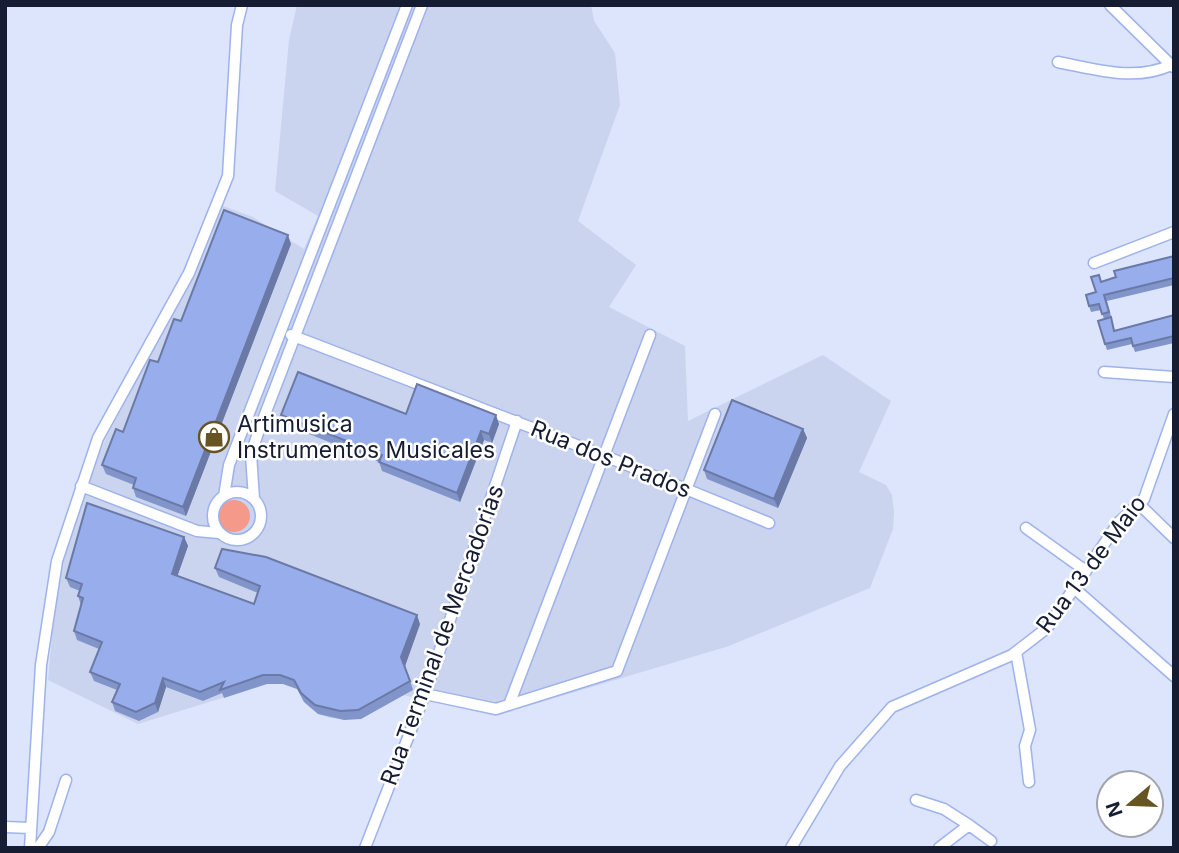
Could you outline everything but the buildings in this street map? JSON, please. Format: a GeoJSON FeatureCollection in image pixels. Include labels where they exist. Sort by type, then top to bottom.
{"type":"FeatureCollection","features":[{"type":"Feature","properties":{"kind":"street"},"geometry":{"type":"LineString","coordinates":[[30,848],[44,631],[57,561],[99,438],[189,273],[228,176],[237,25],[242,5]]}},
{"type":"Feature","properties":{"kind":"street"},"geometry":{"type":"LineString","coordinates":[[219,533],[213,513],[224,496],[229,466],[407,5]]}},
{"type":"Feature","properties":{"kind":"street"},"geometry":{"type":"LineString","coordinates":[[81,486],[197,531],[219,533],[240,540],[253,534],[260,520],[254,499],[251,454],[422,5]]}},
{"type":"Feature","properties":{"kind":"street"},"geometry":{"type":"LineString","coordinates":[[1058,62],[1122,75],[1172,66],[1110,5]]}},
{"type":"Feature","properties":{"kind":"street"},"geometry":{"type":"LineString","coordinates":[[1094,263],[1174,232]]}},
{"type":"Feature","properties":{"kind":"street","name":"Rua dos Prados"},"geometry":{"type":"LineString","coordinates":[[282,332],[517,421],[769,523]]}},
{"type":"Feature","properties":{"kind":"street"},"geometry":{"type":"LineString","coordinates":[[509,705],[650,335]]}},
{"type":"Feature","properties":{"kind":"street"},"geometry":{"type":"LineString","coordinates":[[1104,372],[1174,377]]}},
{"type":"Feature","properties":{"kind":"street","name":"Rua 13 de Maio"},"geometry":{"type":"LineString","coordinates":[[791,848],[840,766],[892,707],[1016,652],[1047,628],[1119,522],[1144,499],[1174,414]]}},
{"type":"Feature","properties":{"kind":"street"},"geometry":{"type":"LineString","coordinates":[[425,694],[496,709],[617,671],[715,415]]}},
{"type":"Feature","properties":{"kind":"street","name":"Rua Terminal de Mercadorias"},"geometry":{"type":"LineString","coordinates":[[365,848],[425,694],[517,421]]}},
{"type":"Feature","properties":{"kind":"street"},"geometry":{"type":"LineString","coordinates":[[224,496],[239,493],[254,499]]}},
{"type":"Feature","properties":{"kind":"street"},"geometry":{"type":"LineString","coordinates":[[1139,504],[1174,538]]}},
{"type":"Feature","properties":{"kind":"street"},"geometry":{"type":"LineString","coordinates":[[1026,528],[1086,571]]}},
{"type":"Feature","properties":{"kind":"street"},"geometry":{"type":"LineString","coordinates":[[1074,588],[1174,676]]}},
{"type":"Feature","properties":{"kind":"street"},"geometry":{"type":"LineString","coordinates":[[1016,652],[1030,730],[1025,746],[1029,782]]}},
{"type":"Feature","properties":{"kind":"street"},"geometry":{"type":"LineString","coordinates":[[38,848],[49,832],[66,780]]}},
{"type":"Feature","properties":{"kind":"street"},"geometry":{"type":"LineString","coordinates":[[916,800],[944,809],[991,841]]}},
{"type":"Feature","properties":{"kind":"street"},"geometry":{"type":"LineString","coordinates":[[939,848],[969,825]]}},
{"type":"Feature","properties":{"kind":"street"},"geometry":{"type":"LineString","coordinates":[[5,827],[31,828]]}},
{"type":"Feature","properties":{"kind":"shaded area"},"geometry":{"type":"Polygon","coordinates":[[[297,5],[591,5],[594,21],[615,53],[620,105],[578,221],[636,265],[609,307],[685,346],[688,421],[823,355],[891,401],[859,472],[886,485],[892,495],[894,512],[893,529],[870,588],[729,646],[495,716],[403,695],[361,719],[330,718],[318,714],[304,702],[297,689],[283,684],[267,684],[138,724],[48,680],[56,589],[81,498],[106,438],[196,269],[223,206],[253,217],[304,249],[318,216],[275,191],[289,40],[297,5]]]}},
{"type":"Feature","properties":{"kind":"shaded area"},"geometry":{"type":"Polygon","coordinates":[[[234,500],[245,505],[250,516],[245,527],[234,532],[223,527],[218,516],[223,505],[234,500]]]}},
{"type":"Feature","properties":{"kind":"place","name":"Artimusica Instrumentos Musicales"},"geometry":{"type":"Point","coordinates":[214,437]}}]}
